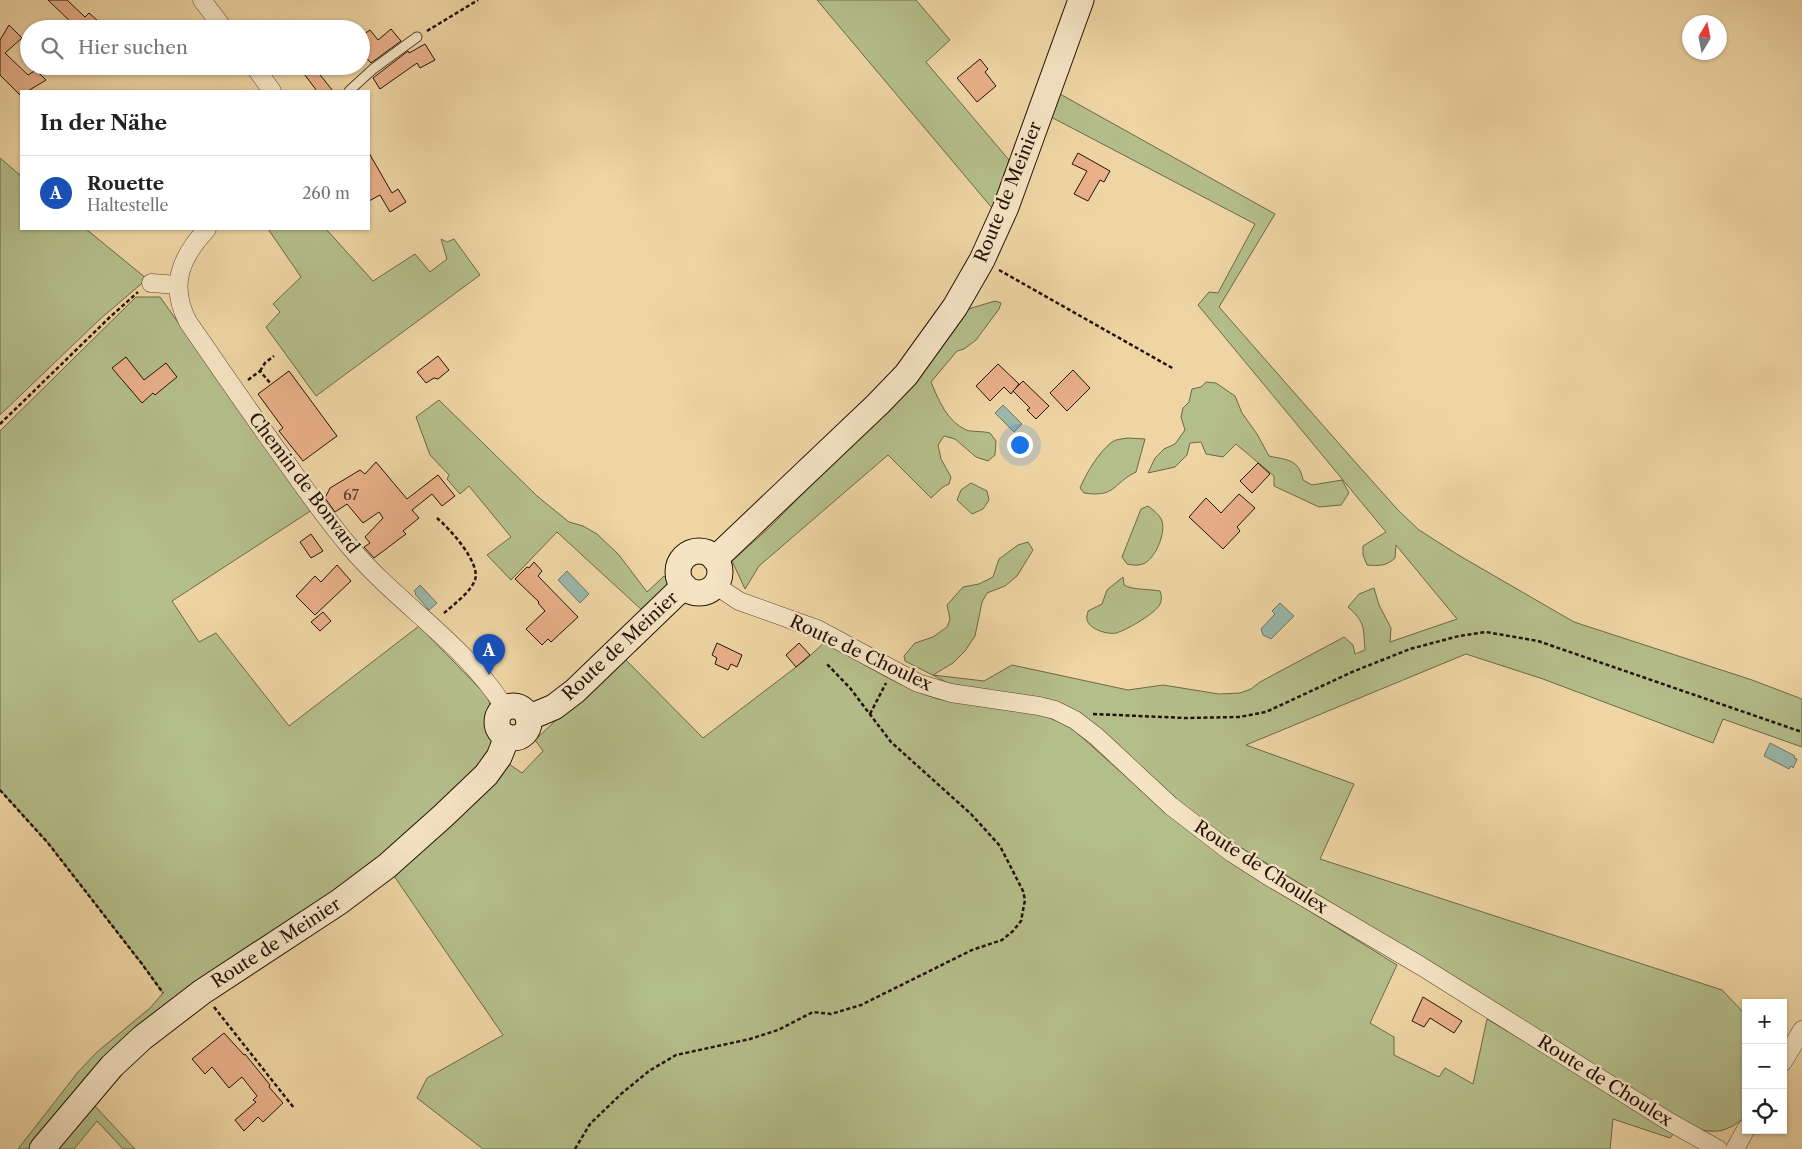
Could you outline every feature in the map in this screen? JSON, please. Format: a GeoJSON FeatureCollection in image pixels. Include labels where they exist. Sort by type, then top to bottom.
{"type":"FeatureCollection","features":[{"type":"Feature","properties":{"kind":"street"},"geometry":{"type":"LineString","coordinates":[[202,0],[217,20]]}},
{"type":"Feature","properties":{"kind":"street","name":"Route de Meinier"},"geometry":{"type":"LineString","coordinates":[[715,559],[906,375],[955,306],[982,260],[1006,207],[1081,0]]}},
{"type":"Feature","properties":{"kind":"street"},"geometry":{"type":"LineString","coordinates":[[260,75],[271,90]]}},
{"type":"Feature","properties":{"kind":"street","name":"Chemin de Bonvard"},"geometry":{"type":"LineString","coordinates":[[206,230],[188,252],[180,271],[178,298],[184,315],[234,390],[349,547],[486,681],[505,708]]}},
{"type":"Feature","properties":{"kind":"street"},"geometry":{"type":"LineString","coordinates":[[151,283],[178,285]]}},
{"type":"Feature","properties":{"kind":"street"},"geometry":{"type":"LineString","coordinates":[[695,551],[702,551],[715,559],[720,572],[715,585],[703,592],[689,590],[680,580],[678,573],[682,559],[695,551]]}},
{"type":"Feature","properties":{"kind":"street","name":"Route de Choulex"},"geometry":{"type":"LineString","coordinates":[[715,585],[739,601],[817,630],[934,689],[1039,706],[1054,710],[1075,720],[1097,737],[1171,806],[1232,853],[1421,966],[1660,1116],[1718,1149]]}},
{"type":"Feature","properties":{"kind":"street","name":"Route de Meinier"},"geometry":{"type":"LineString","coordinates":[[528,718],[554,707],[575,692],[684,586]]}},
{"type":"Feature","properties":{"kind":"street"},"geometry":{"type":"LineString","coordinates":[[516,706],[526,712],[528,718],[529,724],[526,731],[521,736],[514,738],[501,733],[498,726],[497,719],[500,712],[505,708],[516,706]]}},
{"type":"Feature","properties":{"kind":"street","name":"Route de Meinier"},"geometry":{"type":"LineString","coordinates":[[42,1149],[112,1066],[142,1038],[202,992],[331,907],[387,866],[486,775],[499,756],[508,737]]}},
{"type":"Feature","properties":{"kind":"street"},"geometry":{"type":"LineString","coordinates":[[1787,1055],[1802,1030]]}},
{"type":"Feature","properties":{"kind":"street"},"geometry":{"type":"LineString","coordinates":[[1735,1149],[1743,1134]]}},
{"type":"Feature","properties":{"kind":"lane"},"geometry":{"type":"LineString","coordinates":[[370,72],[417,37]]}},
{"type":"Feature","properties":{"kind":"lane"},"geometry":{"type":"LineString","coordinates":[[350,90],[366,75]]}},
{"type":"Feature","properties":{"kind":"path"},"geometry":{"type":"LineString","coordinates":[[417,37],[477,0]]}},
{"type":"Feature","properties":{"kind":"path"},"geometry":{"type":"LineString","coordinates":[[1017,280],[1174,368]]}},
{"type":"Feature","properties":{"kind":"path"},"geometry":{"type":"LineString","coordinates":[[0,424],[110,317],[151,283]]}},
{"type":"Feature","properties":{"kind":"path"},"geometry":{"type":"LineString","coordinates":[[234,390],[260,371],[266,362],[274,356]]}},
{"type":"Feature","properties":{"kind":"path"},"geometry":{"type":"LineString","coordinates":[[260,371],[271,384]]}},
{"type":"Feature","properties":{"kind":"path"},"geometry":{"type":"LineString","coordinates":[[431,626],[473,584],[476,574],[472,560],[438,518]]}},
{"type":"Feature","properties":{"kind":"path"},"geometry":{"type":"LineString","coordinates":[[1093,714],[1186,718],[1240,717],[1266,712],[1352,672],[1410,648],[1459,636],[1486,632],[1538,641],[1802,732]]}},
{"type":"Feature","properties":{"kind":"path"},"geometry":{"type":"LineString","coordinates":[[575,1149],[590,1124],[621,1094],[649,1072],[676,1055],[750,1039],[778,1030],[813,1012],[831,1014],[861,1005],[972,950],[1002,940],[1013,931],[1020,921],[1025,900],[1023,890],[1000,846],[971,814],[891,742],[850,688],[826,663]]}},
{"type":"Feature","properties":{"kind":"path"},"geometry":{"type":"LineString","coordinates":[[870,714],[893,670]]}},
{"type":"Feature","properties":{"kind":"path"},"geometry":{"type":"LineString","coordinates":[[0,790],[48,843],[163,993]]}},
{"type":"Feature","properties":{"kind":"path"},"geometry":{"type":"LineString","coordinates":[[202,992],[294,1108]]}},
{"type":"Feature","properties":{"kind":"green space"},"geometry":{"type":"Polygon","coordinates":[[[817,0],[916,0],[950,40],[926,62],[1009,160],[992,208],[817,0]]]}},
{"type":"Feature","properties":{"kind":"green space"},"geometry":{"type":"Polygon","coordinates":[[[1060,94],[1275,214],[1219,307],[1398,510],[1419,530],[1574,622],[1752,680],[1802,699],[1802,747],[1723,719],[1713,743],[1543,679],[1466,654],[1246,745],[1354,784],[1320,859],[1722,990],[1742,1011],[1742,1119],[1733,1126],[1714,1131],[1692,1127],[1476,991],[1217,833],[1045,700],[950,684],[905,661],[904,656],[915,643],[933,637],[947,627],[950,619],[947,605],[963,587],[979,584],[993,577],[999,559],[1018,545],[1028,542],[1033,550],[1017,576],[1005,586],[987,593],[982,602],[975,636],[965,651],[953,663],[933,675],[984,681],[1012,665],[1128,690],[1163,685],[1219,694],[1240,693],[1251,689],[1260,682],[1344,637],[1353,645],[1355,654],[1365,650],[1361,622],[1348,607],[1359,594],[1374,588],[1379,605],[1391,628],[1390,642],[1457,619],[1396,545],[1395,558],[1392,561],[1382,565],[1367,565],[1363,555],[1363,546],[1386,532],[1198,305],[1209,292],[1218,293],[1255,224],[1051,117],[1060,94]]]}},
{"type":"Feature","properties":{"kind":"green space"},"geometry":{"type":"Polygon","coordinates":[[[0,158],[20,175],[20,230],[87,230],[147,279],[99,320],[0,415],[0,158]]]}},
{"type":"Feature","properties":{"kind":"green space"},"geometry":{"type":"Polygon","coordinates":[[[269,230],[327,230],[373,281],[415,254],[430,272],[447,259],[441,239],[447,242],[454,239],[480,275],[316,396],[266,327],[280,312],[273,304],[301,277],[269,230]]]}},
{"type":"Feature","properties":{"kind":"green space"},"geometry":{"type":"Polygon","coordinates":[[[136,297],[160,297],[312,510],[172,601],[199,642],[216,633],[289,726],[419,626],[487,696],[491,708],[493,739],[480,770],[360,878],[190,990],[33,1149],[18,1149],[78,1072],[97,1052],[150,1008],[163,993],[48,843],[0,790],[0,431],[136,297]]]}},
{"type":"Feature","properties":{"kind":"green space"},"geometry":{"type":"Polygon","coordinates":[[[995,301],[1001,303],[999,309],[976,340],[964,349],[957,351],[931,382],[949,416],[959,426],[966,430],[990,433],[996,441],[995,455],[988,461],[976,457],[955,439],[944,436],[938,445],[941,459],[951,477],[949,484],[931,498],[888,455],[759,566],[745,589],[732,561],[770,527],[875,420],[965,310],[995,301]]]}},
{"type":"Feature","properties":{"kind":"green space"},"geometry":{"type":"Polygon","coordinates":[[[1206,382],[1216,383],[1235,396],[1242,413],[1257,434],[1269,456],[1295,464],[1299,468],[1303,480],[1312,485],[1342,480],[1349,493],[1341,505],[1319,507],[1274,486],[1274,476],[1236,444],[1223,457],[1206,454],[1201,442],[1190,443],[1187,455],[1175,467],[1148,473],[1155,458],[1164,449],[1175,444],[1185,430],[1181,417],[1183,408],[1189,402],[1192,389],[1201,387],[1206,382]]]}},
{"type":"Feature","properties":{"kind":"green space"},"geometry":{"type":"Polygon","coordinates":[[[439,400],[537,496],[569,522],[583,526],[597,534],[619,555],[647,592],[664,576],[671,582],[644,612],[557,532],[511,580],[487,555],[511,537],[469,486],[460,494],[447,479],[449,475],[430,455],[416,417],[439,400]]]}},
{"type":"Feature","properties":{"kind":"green space"},"geometry":{"type":"Polygon","coordinates":[[[1128,438],[1145,439],[1136,472],[1108,491],[1094,494],[1084,493],[1080,488],[1098,457],[1112,442],[1128,438]]]}},
{"type":"Feature","properties":{"kind":"green space"},"geometry":{"type":"Polygon","coordinates":[[[971,483],[987,491],[989,500],[983,509],[972,514],[957,500],[961,490],[971,483]]]}},
{"type":"Feature","properties":{"kind":"green space"},"geometry":{"type":"Polygon","coordinates":[[[1148,506],[1162,521],[1161,539],[1152,557],[1143,564],[1127,564],[1122,557],[1141,509],[1148,506]]]}},
{"type":"Feature","properties":{"kind":"green space"},"geometry":{"type":"Polygon","coordinates":[[[1123,577],[1124,585],[1127,587],[1160,591],[1161,602],[1159,606],[1139,622],[1116,633],[1104,632],[1091,626],[1088,623],[1088,611],[1102,604],[1107,590],[1123,577]]]}},
{"type":"Feature","properties":{"kind":"green space"},"geometry":{"type":"Polygon","coordinates":[[[825,642],[880,674],[923,694],[941,700],[1022,710],[1050,718],[1075,731],[1171,817],[1258,879],[1397,965],[1370,1023],[1394,1037],[1394,1055],[1439,1077],[1445,1068],[1473,1084],[1487,1019],[1675,1132],[1670,1138],[1613,1119],[1610,1149],[483,1149],[417,1098],[427,1078],[503,1035],[392,873],[509,764],[522,773],[543,751],[535,740],[623,657],[703,738],[804,661],[825,642]]]}},
{"type":"Feature","properties":{"kind":"green space"},"geometry":{"type":"Polygon","coordinates":[[[94,1105],[135,1149],[123,1149],[97,1121],[74,1149],[53,1149],[94,1105]]]}},
{"type":"Feature","properties":{"kind":"shaded area"},"geometry":{"type":"Polygon","coordinates":[[[1003,405],[1022,424],[1014,432],[995,413],[1003,405]]]}},
{"type":"Feature","properties":{"kind":"shaded area"},"geometry":{"type":"Polygon","coordinates":[[[567,571],[589,594],[580,603],[558,580],[567,571]]]}},
{"type":"Feature","properties":{"kind":"shaded area"},"geometry":{"type":"Polygon","coordinates":[[[420,585],[437,603],[429,610],[415,594],[414,591],[420,585]]]}},
{"type":"Feature","properties":{"kind":"shaded area"},"geometry":{"type":"Polygon","coordinates":[[[1280,603],[1294,616],[1271,639],[1263,635],[1261,629],[1275,614],[1272,611],[1280,603]]]}},
{"type":"Feature","properties":{"kind":"shaded area"},"geometry":{"type":"Polygon","coordinates":[[[1770,743],[1795,756],[1794,758],[1797,759],[1793,768],[1791,766],[1789,769],[1764,756],[1770,743]]]}},
{"type":"Feature","properties":{"kind":"building"},"geometry":{"type":"Polygon","coordinates":[[[48,0],[67,0],[85,17],[89,13],[97,20],[69,20],[48,0]]]}},
{"type":"Feature","properties":{"kind":"building"},"geometry":{"type":"Polygon","coordinates":[[[9,25],[20,36],[20,40],[5,53],[20,67],[20,75],[41,75],[46,80],[30,90],[20,90],[20,95],[0,75],[0,40],[9,25]]]}},
{"type":"Feature","properties":{"kind":"building"},"geometry":{"type":"Polygon","coordinates":[[[391,29],[401,41],[371,63],[370,30],[378,40],[391,29]]]}},
{"type":"Feature","properties":{"kind":"building"},"geometry":{"type":"Polygon","coordinates":[[[425,44],[435,60],[420,68],[417,63],[380,89],[373,78],[408,51],[409,53],[425,44]]]}},
{"type":"Feature","properties":{"kind":"building"},"geometry":{"type":"Polygon","coordinates":[[[980,59],[988,69],[985,72],[996,86],[977,102],[957,78],[980,59]]]}},
{"type":"Feature","properties":{"kind":"building"},"geometry":{"type":"Polygon","coordinates":[[[305,75],[320,75],[332,90],[316,90],[305,75]]]}},
{"type":"Feature","properties":{"kind":"building"},"geometry":{"type":"Polygon","coordinates":[[[1078,153],[1110,171],[1104,182],[1100,180],[1088,201],[1074,194],[1087,171],[1072,164],[1078,153]]]}},
{"type":"Feature","properties":{"kind":"building"},"geometry":{"type":"Polygon","coordinates":[[[370,155],[392,193],[398,189],[406,202],[390,212],[380,195],[370,200],[370,155]]]}},
{"type":"Feature","properties":{"kind":"building"},"geometry":{"type":"Polygon","coordinates":[[[438,356],[449,370],[438,379],[434,378],[426,383],[417,372],[438,356]]]}},
{"type":"Feature","properties":{"kind":"building"},"geometry":{"type":"Polygon","coordinates":[[[126,357],[144,380],[166,363],[177,377],[142,403],[112,368],[126,357]]]}},
{"type":"Feature","properties":{"kind":"building"},"geometry":{"type":"Polygon","coordinates":[[[998,364],[1019,384],[1011,394],[1004,387],[990,401],[976,386],[998,364]]]}},
{"type":"Feature","properties":{"kind":"building"},"geometry":{"type":"Polygon","coordinates":[[[1073,370],[1090,388],[1067,411],[1050,393],[1073,370]]]}},
{"type":"Feature","properties":{"kind":"building"},"geometry":{"type":"Polygon","coordinates":[[[289,371],[337,436],[303,461],[279,431],[283,428],[258,394],[289,371]]]}},
{"type":"Feature","properties":{"kind":"building"},"geometry":{"type":"Polygon","coordinates":[[[1023,381],[1049,406],[1036,419],[1027,410],[1030,408],[1013,391],[1023,381]]]}},
{"type":"Feature","properties":{"kind":"building"},"geometry":{"type":"Polygon","coordinates":[[[1022,440],[1031,448],[1023,457],[1014,449],[1022,440]]]}},
{"type":"Feature","properties":{"kind":"building"},"geometry":{"type":"Polygon","coordinates":[[[376,462],[407,499],[438,475],[455,496],[442,506],[432,494],[412,510],[419,518],[403,531],[406,534],[374,558],[364,547],[370,543],[365,537],[383,518],[379,512],[363,523],[347,504],[335,512],[325,498],[330,488],[360,470],[365,474],[376,462]]]}},
{"type":"Feature","properties":{"kind":"building"},"geometry":{"type":"Polygon","coordinates":[[[1258,463],[1270,474],[1252,493],[1240,481],[1258,463]]]}},
{"type":"Feature","properties":{"kind":"building"},"geometry":{"type":"Polygon","coordinates":[[[1239,494],[1255,508],[1237,527],[1240,531],[1223,549],[1189,517],[1206,498],[1221,513],[1239,494]]]}},
{"type":"Feature","properties":{"kind":"building"},"geometry":{"type":"Polygon","coordinates":[[[311,534],[323,551],[311,558],[300,542],[311,534]]]}},
{"type":"Feature","properties":{"kind":"building"},"geometry":{"type":"Polygon","coordinates":[[[534,562],[542,571],[538,576],[578,617],[551,642],[548,639],[542,645],[526,629],[545,611],[539,602],[515,579],[534,562]]]}},
{"type":"Feature","properties":{"kind":"building"},"geometry":{"type":"Polygon","coordinates":[[[337,565],[351,581],[315,615],[296,596],[315,576],[321,582],[337,565]]]}},
{"type":"Feature","properties":{"kind":"building"},"geometry":{"type":"Polygon","coordinates":[[[323,612],[331,621],[320,631],[311,622],[323,612]]]}},
{"type":"Feature","properties":{"kind":"building"},"geometry":{"type":"Polygon","coordinates":[[[717,643],[742,655],[737,667],[731,664],[728,670],[715,664],[717,658],[712,655],[717,643]]]}},
{"type":"Feature","properties":{"kind":"building"},"geometry":{"type":"Polygon","coordinates":[[[799,643],[810,655],[796,667],[786,655],[799,643]]]}},
{"type":"Feature","properties":{"kind":"building"},"geometry":{"type":"Polygon","coordinates":[[[1423,997],[1462,1021],[1454,1033],[1430,1018],[1424,1027],[1412,1021],[1423,997]]]}},
{"type":"Feature","properties":{"kind":"building"},"geometry":{"type":"Polygon","coordinates":[[[224,1033],[245,1054],[283,1103],[263,1122],[258,1117],[244,1131],[235,1120],[256,1102],[253,1100],[257,1096],[242,1077],[229,1088],[212,1067],[205,1074],[192,1059],[224,1033]]]}},
{"type":"Feature","properties":{"kind":"place","name":"Rouette"},"geometry":{"type":"Point","coordinates":[489,675]}}]}
